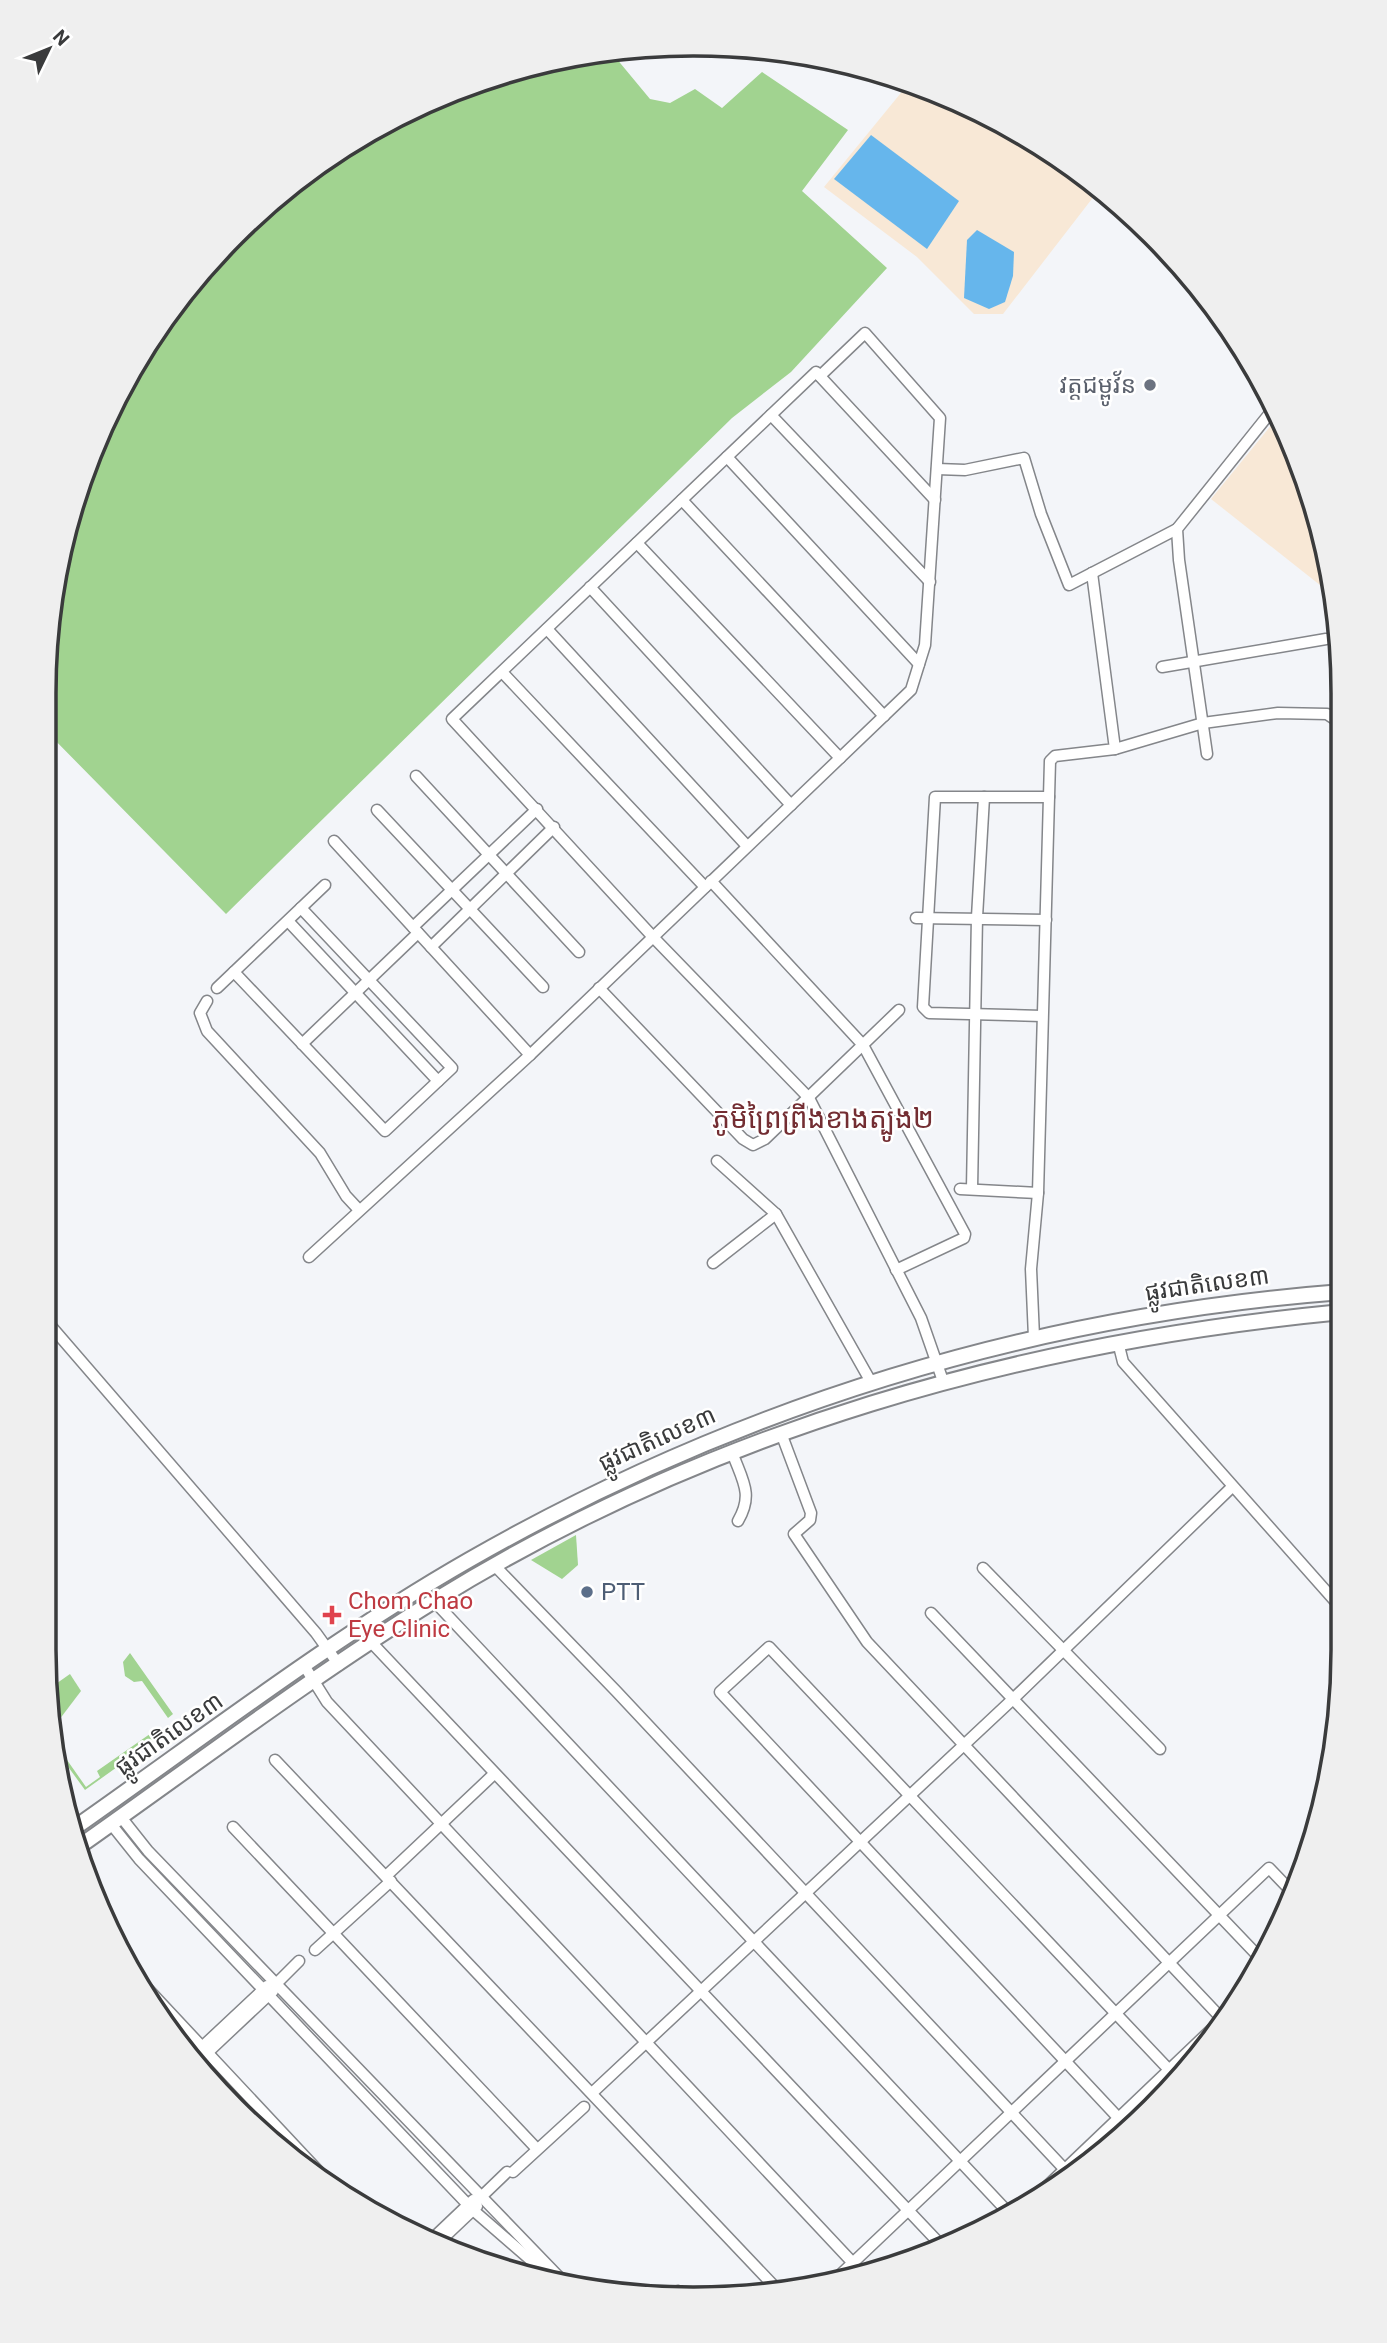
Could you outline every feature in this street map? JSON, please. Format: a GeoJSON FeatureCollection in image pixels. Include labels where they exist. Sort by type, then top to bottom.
{"type":"FeatureCollection","features":[{"type":"Feature","properties":{"kind":"highway","name":"ផ្លូវជាតិលេខ៣"},"geometry":{"type":"LineString","coordinates":[[81,1824],[328,1650],[468,1560],[593,1493],[725,1433],[871,1382],[1034,1336],[1115,1320],[1232,1303],[1331,1293]]}},
{"type":"Feature","properties":{"kind":"highway","name":"ផ្លូវជាតិលេខ៣"},"geometry":{"type":"LineString","coordinates":[[86,1841],[434,1601],[604,1508],[732,1452],[780,1433],[943,1381],[1037,1357],[1278,1317],[1331,1313]]}},
{"type":"Feature","properties":{"kind":"street"},"geometry":{"type":"LineString","coordinates":[[309,1257],[530,1055],[911,690],[925,645],[939,415],[865,333],[820,376]]}},
{"type":"Feature","properties":{"kind":"street"},"geometry":{"type":"LineString","coordinates":[[935,500],[816,372],[452,719],[653,937],[809,1098],[921,1318],[943,1381]]}},
{"type":"Feature","properties":{"kind":"street"},"geometry":{"type":"LineString","coordinates":[[771,415],[930,582]]}},
{"type":"Feature","properties":{"kind":"street"},"geometry":{"type":"LineString","coordinates":[[937,469],[965,470],[1024,458],[1041,514],[1069,585],[1177,529],[1267,417]]}},
{"type":"Feature","properties":{"kind":"street"},"geometry":{"type":"LineString","coordinates":[[727,457],[919,664]]}},
{"type":"Feature","properties":{"kind":"street"},"geometry":{"type":"LineString","coordinates":[[682,500],[884,716]]}},
{"type":"Feature","properties":{"kind":"street"},"geometry":{"type":"LineString","coordinates":[[1177,529],[1178,560],[1207,754]]}},
{"type":"Feature","properties":{"kind":"street"},"geometry":{"type":"LineString","coordinates":[[637,543],[840,758]]}},
{"type":"Feature","properties":{"kind":"street"},"geometry":{"type":"LineString","coordinates":[[1092,573],[1115,749]]}},
{"type":"Feature","properties":{"kind":"street"},"geometry":{"type":"LineString","coordinates":[[590,587],[791,805]]}},
{"type":"Feature","properties":{"kind":"street"},"geometry":{"type":"LineString","coordinates":[[547,629],[747,846]]}},
{"type":"Feature","properties":{"kind":"street"},"geometry":{"type":"LineString","coordinates":[[1161,667],[1326,639]]}},
{"type":"Feature","properties":{"kind":"street"},"geometry":{"type":"LineString","coordinates":[[502,672],[863,1045],[965,1234],[964,1238],[895,1270]]}},
{"type":"Feature","properties":{"kind":"street"},"geometry":{"type":"LineString","coordinates":[[1034,1336],[1031,1269],[1038,1193],[1052,757],[1115,749],[1203,723],[1278,713],[1314,712],[1331,717]]}},
{"type":"Feature","properties":{"kind":"street"},"geometry":{"type":"LineString","coordinates":[[416,776],[579,952]]}},
{"type":"Feature","properties":{"kind":"street"},"geometry":{"type":"LineString","coordinates":[[1042,1016],[924,1012],[935,797],[1049,797]]}},
{"type":"Feature","properties":{"kind":"street"},"geometry":{"type":"LineString","coordinates":[[972,1189],[977,917],[984,797]]}},
{"type":"Feature","properties":{"kind":"street"},"geometry":{"type":"LineString","coordinates":[[302,1044],[369,980],[452,890],[537,809]]}},
{"type":"Feature","properties":{"kind":"street"},"geometry":{"type":"LineString","coordinates":[[377,810],[542,988]]}},
{"type":"Feature","properties":{"kind":"street"},"geometry":{"type":"LineString","coordinates":[[431,947],[554,827]]}},
{"type":"Feature","properties":{"kind":"street"},"geometry":{"type":"LineString","coordinates":[[334,841],[530,1055]]}},
{"type":"Feature","properties":{"kind":"street"},"geometry":{"type":"LineString","coordinates":[[217,988],[325,885]]}},
{"type":"Feature","properties":{"kind":"street"},"geometry":{"type":"LineString","coordinates":[[234,972],[384,1131],[452,1068],[301,908]]}},
{"type":"Feature","properties":{"kind":"street"},"geometry":{"type":"LineString","coordinates":[[916,918],[1046,920]]}},
{"type":"Feature","properties":{"kind":"street"},"geometry":{"type":"LineString","coordinates":[[288,921],[438,1081]]}},
{"type":"Feature","properties":{"kind":"street"},"geometry":{"type":"LineString","coordinates":[[599,988],[743,1139],[754,1145],[765,1139],[899,1010]]}},
{"type":"Feature","properties":{"kind":"street"},"geometry":{"type":"LineString","coordinates":[[207,1001],[200,1013],[207,1031],[320,1153],[359,1210]]}},
{"type":"Feature","properties":{"kind":"street"},"geometry":{"type":"LineString","coordinates":[[718,1161],[776,1214],[871,1382]]}},
{"type":"Feature","properties":{"kind":"street"},"geometry":{"type":"LineString","coordinates":[[960,1189],[1038,1193]]}},
{"type":"Feature","properties":{"kind":"street"},"geometry":{"type":"LineString","coordinates":[[713,1263],[776,1214]]}},
{"type":"Feature","properties":{"kind":"street"},"geometry":{"type":"LineString","coordinates":[[56,1332],[339,1665]]}},
{"type":"Feature","properties":{"kind":"street"},"geometry":{"type":"LineString","coordinates":[[1118,1342],[1123,1362],[1331,1597]]}},
{"type":"Feature","properties":{"kind":"street"},"geometry":{"type":"LineString","coordinates":[[780,1433],[811,1513],[810,1520],[794,1534],[867,1642],[962,1747],[1217,2014]]}},
{"type":"Feature","properties":{"kind":"street"},"geometry":{"type":"LineString","coordinates":[[732,1452],[748,1494],[747,1506],[738,1521]]}},
{"type":"Feature","properties":{"kind":"street"},"geometry":{"type":"LineString","coordinates":[[592,2093],[1013,1699],[1232,1487]]}},
{"type":"Feature","properties":{"kind":"street"},"geometry":{"type":"LineString","coordinates":[[495,1566],[806,1892],[1064,2169]]}},
{"type":"Feature","properties":{"kind":"street"},"geometry":{"type":"LineString","coordinates":[[984,1568],[1160,1749]]}},
{"type":"Feature","properties":{"kind":"street"},"geometry":{"type":"LineString","coordinates":[[434,1601],[752,1943],[1003,2207]]}},
{"type":"Feature","properties":{"kind":"street"},"geometry":{"type":"LineString","coordinates":[[931,1613],[1254,1952]]}},
{"type":"Feature","properties":{"kind":"street"},"geometry":{"type":"LineString","coordinates":[[371,1642],[935,2239]]}},
{"type":"Feature","properties":{"kind":"street"},"geometry":{"type":"LineString","coordinates":[[1122,2122],[720,1692],[769,1647],[1171,2072],[1136,2108]]}},
{"type":"Feature","properties":{"kind":"street"},"geometry":{"type":"LineString","coordinates":[[305,1667],[327,1702],[853,2263]]}},
{"type":"Feature","properties":{"kind":"street"},"geometry":{"type":"LineString","coordinates":[[275,1760],[771,2283]]}},
{"type":"Feature","properties":{"kind":"street"},"geometry":{"type":"LineString","coordinates":[[315,1950],[494,1774]]}},
{"type":"Feature","properties":{"kind":"street"},"geometry":{"type":"LineString","coordinates":[[116,1821],[553,2271]]}},
{"type":"Feature","properties":{"kind":"street"},"geometry":{"type":"LineString","coordinates":[[116,1821],[139,1859],[471,2207],[540,2268]]}},
{"type":"Feature","properties":{"kind":"street"},"geometry":{"type":"LineString","coordinates":[[233,1827],[537,2149]]}},
{"type":"Feature","properties":{"kind":"street"},"geometry":{"type":"LineString","coordinates":[[848,2267],[1269,1868],[1285,1885]]}},
{"type":"Feature","properties":{"kind":"street"},"geometry":{"type":"LineString","coordinates":[[201,2054],[299,1961]]}},
{"type":"Feature","properties":{"kind":"street"},"geometry":{"type":"LineString","coordinates":[[164,2006],[298,2149]]}},
{"type":"Feature","properties":{"kind":"street"},"geometry":{"type":"LineString","coordinates":[[445,2236],[480,2198],[584,2107]]}},
{"type":"Feature","properties":{"kind":"street"},"geometry":{"type":"LineString","coordinates":[[439,2233],[471,2207]]}},
{"type":"Feature","properties":{"kind":"shaded area"},"geometry":{"type":"Polygon","coordinates":[[[902,92],[975,122],[1012,141],[1048,163],[1093,197],[1003,314],[974,314],[917,257],[824,187],[902,92]]]}},
{"type":"Feature","properties":{"kind":"shaded area"},"geometry":{"type":"Polygon","coordinates":[[[1271,426],[1297,489],[1322,587],[1211,499],[1271,426]]]}},
{"type":"Feature","properties":{"kind":"green space"},"geometry":{"type":"Polygon","coordinates":[[[618,60],[650,99],[670,103],[695,89],[722,108],[762,72],[848,130],[802,191],[887,268],[791,372],[732,418],[226,914],[56,741],[57,652],[61,610],[68,569],[90,489],[122,412],[141,375],[188,305],[214,273],[273,214],[339,163],[375,141],[450,105],[529,78],[618,60]]]}},
{"type":"Feature","properties":{"kind":"green space"},"geometry":{"type":"Polygon","coordinates":[[[576,1535],[578,1565],[562,1579],[531,1560],[576,1535]]]}},
{"type":"Feature","properties":{"kind":"green space"},"geometry":{"type":"Polygon","coordinates":[[[130,1653],[173,1714],[168,1718],[142,1681],[134,1682],[125,1676],[123,1662],[130,1653]]]}},
{"type":"Feature","properties":{"kind":"green space"},"geometry":{"type":"Polygon","coordinates":[[[70,1674],[81,1691],[60,1719],[57,1691],[57,1683],[70,1674]]]}},
{"type":"Feature","properties":{"kind":"green space"},"geometry":{"type":"Polygon","coordinates":[[[157,1729],[164,1729],[166,1732],[85,1790],[66,1764],[65,1757],[86,1787],[100,1777],[97,1771],[157,1729]]]}},
{"type":"Feature","properties":{"kind":"water"},"geometry":{"type":"Polygon","coordinates":[[[871,135],[959,201],[927,249],[834,179],[871,135]]]}},
{"type":"Feature","properties":{"kind":"water"},"geometry":{"type":"Polygon","coordinates":[[[977,230],[1014,252],[1013,276],[1005,302],[989,309],[964,298],[967,240],[977,230]]]}},
{"type":"Feature","properties":{"kind":"place","name":"វត្តជម្ពូវ័ន"},"geometry":{"type":"Point","coordinates":[1150,385]}},
{"type":"Feature","properties":{"kind":"place","name":"PTT"},"geometry":{"type":"Point","coordinates":[587,1592]}},
{"type":"Feature","properties":{"kind":"place","name":"Chom Chao Eye Clinic"},"geometry":{"type":"Point","coordinates":[332,1615]}},
{"type":"Feature","properties":{"kind":"district","name":"ភូមិព្រៃព្រីងខាងត្បូង២"},"geometry":{"type":"Point","coordinates":[823,1118]}}]}
